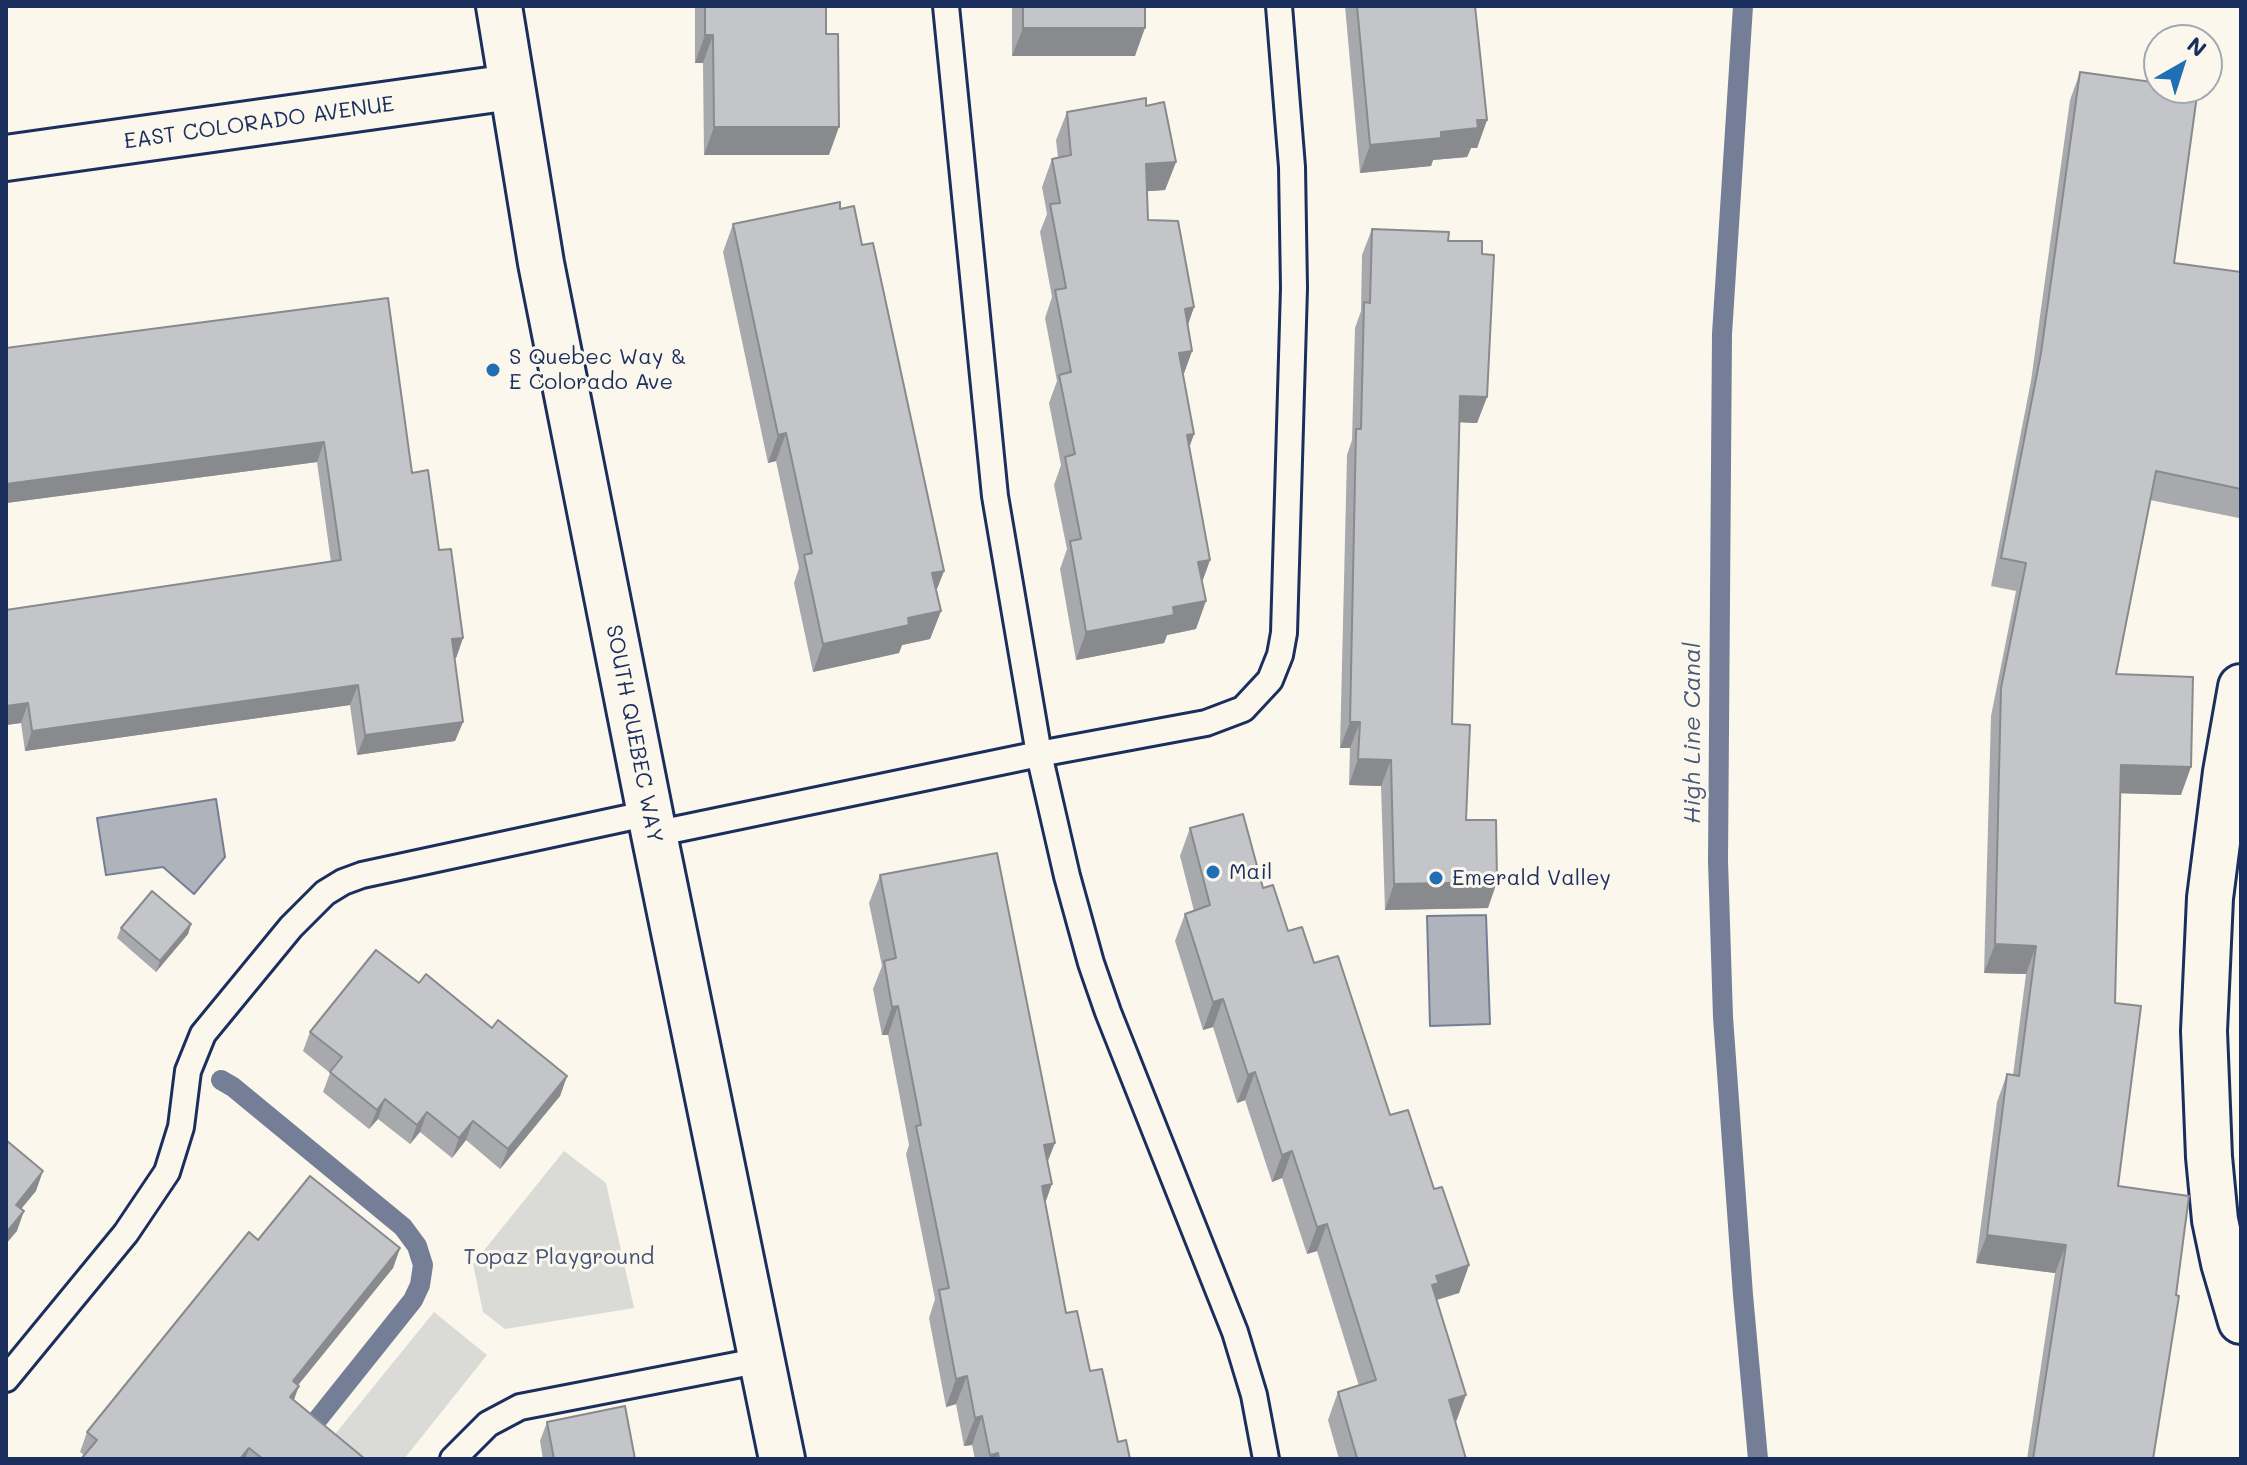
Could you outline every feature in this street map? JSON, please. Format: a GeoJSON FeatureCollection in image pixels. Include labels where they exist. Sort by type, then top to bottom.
{"type":"FeatureCollection","features":[{"type":"Feature","properties":{"kind":"street","name":"SOUTH QUEBEC WAY"},"geometry":{"type":"LineString","coordinates":[[499,6],[541,263],[782,1459]]}},
{"type":"Feature","properties":{"kind":"street","name":"EAST COLORADO AVENUE"},"geometry":{"type":"LineString","coordinates":[[6,158],[511,87]]}},
{"type":"Feature","properties":{"kind":"street"},"geometry":{"type":"LineString","coordinates":[[2241,687],[2226,772],[2210,898],[2204,1031],[2215,1220],[2241,1321]]}},
{"type":"Feature","properties":{"kind":"lane"},"geometry":{"type":"LineString","coordinates":[[946,6],[995,496],[1039,754],[1091,963],[1235,1332],[1254,1395],[1266,1459]]}},
{"type":"Feature","properties":{"kind":"lane"},"geometry":{"type":"LineString","coordinates":[[6,1379],[126,1233],[163,1180],[176,1148],[188,1071],[203,1034],[291,927],[325,893],[343,882],[362,875],[652,824],[743,814],[1206,723],[1243,709],[1254,699],[1270,680],[1280,655],[1284,633],[1294,237],[1290,130],[1279,6]]}},
{"type":"Feature","properties":{"kind":"lane"},"geometry":{"type":"LineString","coordinates":[[453,1459],[488,1424],[520,1407],[762,1360]]}},
{"type":"Feature","properties":{"kind":"green space","name":"Topaz Playground"},"geometry":{"type":"Polygon","coordinates":[[[564,1151],[606,1183],[634,1308],[505,1329],[483,1312],[473,1264],[564,1151]]]}},
{"type":"Feature","properties":{"kind":"green space"},"geometry":{"type":"Polygon","coordinates":[[[434,1312],[487,1355],[404,1459],[336,1459],[323,1449],[434,1312]]]}},
{"type":"Feature","properties":{"kind":"shaded area"},"geometry":{"type":"Polygon","coordinates":[[[216,799],[225,857],[194,894],[163,867],[106,875],[97,818],[216,799]]]}},
{"type":"Feature","properties":{"kind":"shaded area"},"geometry":{"type":"Polygon","coordinates":[[[1486,915],[1490,1024],[1430,1026],[1427,916],[1486,915]]]}},
{"type":"Feature","properties":{"kind":"building"},"geometry":{"type":"Polygon","coordinates":[[[705,6],[826,6],[826,34],[838,34],[839,127],[714,127],[713,35],[705,35],[705,6]]]}},
{"type":"Feature","properties":{"kind":"building"},"geometry":{"type":"Polygon","coordinates":[[[1023,6],[1145,6],[1145,28],[1023,28],[1023,6]]]}},
{"type":"Feature","properties":{"kind":"building"},"geometry":{"type":"Polygon","coordinates":[[[1357,6],[1475,6],[1487,120],[1477,120],[1478,128],[1441,132],[1441,138],[1370,145],[1357,6]]]}},
{"type":"Feature","properties":{"kind":"building"},"geometry":{"type":"Polygon","coordinates":[[[2080,72],[2143,81],[2143,104],[2196,104],[2174,263],[2241,272],[2241,489],[2156,471],[2116,674],[2193,677],[2191,767],[2121,765],[2115,1003],[2141,1006],[2118,1186],[2189,1196],[2176,1295],[2179,1296],[2153,1459],[2033,1459],[2066,1245],[1987,1235],[2007,1074],[2019,1076],[2036,946],[1995,944],[2001,688],[2026,563],[2001,558],[2041,353],[2080,72]]]}},
{"type":"Feature","properties":{"kind":"building"},"geometry":{"type":"Polygon","coordinates":[[[1146,98],[1146,106],[1164,102],[1176,162],[1146,164],[1148,220],[1178,221],[1194,307],[1185,309],[1192,351],[1179,353],[1194,434],[1187,435],[1210,560],[1198,562],[1206,601],[1173,607],[1174,615],[1086,632],[1070,541],[1081,539],[1065,457],[1075,454],[1059,375],[1071,372],[1055,290],[1066,288],[1050,204],[1060,203],[1052,159],[1071,155],[1067,112],[1146,98]]]}},
{"type":"Feature","properties":{"kind":"building"},"geometry":{"type":"Polygon","coordinates":[[[840,202],[840,209],[854,206],[862,245],[873,243],[944,571],[932,573],[941,611],[908,618],[909,625],[823,644],[804,555],[812,553],[786,433],[778,435],[733,224],[840,202]]]}},
{"type":"Feature","properties":{"kind":"building"},"geometry":{"type":"Polygon","coordinates":[[[1372,229],[1449,232],[1448,241],[1482,241],[1482,254],[1494,255],[1487,397],[1460,396],[1452,724],[1470,725],[1466,820],[1496,820],[1497,882],[1394,884],[1391,760],[1358,759],[1360,722],[1350,722],[1356,429],[1361,429],[1364,302],[1370,303],[1372,229]]]}},
{"type":"Feature","properties":{"kind":"building"},"geometry":{"type":"Polygon","coordinates":[[[388,298],[412,473],[428,470],[439,550],[451,549],[463,638],[452,639],[463,722],[365,735],[358,685],[32,731],[28,703],[6,706],[6,610],[341,560],[324,442],[6,484],[6,348],[388,298]]]}},
{"type":"Feature","properties":{"kind":"building"},"geometry":{"type":"Polygon","coordinates":[[[1243,814],[1263,888],[1273,885],[1288,931],[1302,927],[1314,963],[1338,956],[1390,1115],[1408,1110],[1434,1189],[1442,1187],[1469,1265],[1436,1276],[1439,1283],[1432,1285],[1466,1395],[1449,1400],[1466,1459],[1352,1459],[1357,1458],[1338,1392],[1376,1380],[1327,1224],[1317,1227],[1292,1151],[1282,1155],[1255,1072],[1248,1075],[1223,999],[1213,1002],[1185,914],[1210,905],[1190,828],[1243,814]]]}},
{"type":"Feature","properties":{"kind":"building"},"geometry":{"type":"Polygon","coordinates":[[[997,853],[1055,1143],[1044,1145],[1052,1184],[1042,1186],[1066,1313],[1077,1311],[1090,1371],[1102,1369],[1118,1442],[1126,1440],[1130,1459],[999,1459],[998,1453],[990,1455],[982,1416],[975,1418],[967,1376],[956,1379],[939,1290],[949,1288],[916,1126],[921,1125],[898,1006],[892,1007],[884,961],[896,958],[880,875],[997,853]]]}},
{"type":"Feature","properties":{"kind":"building"},"geometry":{"type":"Polygon","coordinates":[[[152,891],[191,924],[160,961],[121,928],[152,891]]]}},
{"type":"Feature","properties":{"kind":"building"},"geometry":{"type":"Polygon","coordinates":[[[376,950],[419,983],[426,974],[492,1028],[498,1020],[567,1076],[508,1149],[473,1121],[459,1138],[427,1112],[417,1125],[385,1099],[377,1110],[330,1072],[342,1057],[310,1032],[376,950]]]}},
{"type":"Feature","properties":{"kind":"building"},"geometry":{"type":"Polygon","coordinates":[[[6,1140],[43,1171],[16,1205],[24,1211],[6,1233],[6,1140]]]}},
{"type":"Feature","properties":{"kind":"building"},"geometry":{"type":"Polygon","coordinates":[[[310,1176],[400,1248],[293,1381],[299,1386],[290,1397],[365,1459],[263,1459],[249,1448],[240,1459],[81,1459],[97,1440],[87,1432],[249,1232],[258,1240],[310,1176]]]}},
{"type":"Feature","properties":{"kind":"building"},"geometry":{"type":"Polygon","coordinates":[[[625,1406],[635,1459],[554,1459],[547,1422],[625,1406]]]}},
{"type":"Feature","properties":{"kind":"waterway","name":"High Line Canal"},"geometry":{"type":"LineString","coordinates":[[1743,6],[1722,334],[1718,861],[1723,1017],[1758,1459]]}},
{"type":"Feature","properties":{"kind":"waterway"},"geometry":{"type":"LineString","coordinates":[[221,1080],[403,1227],[417,1246],[423,1265],[420,1285],[413,1300],[286,1459]]}},
{"type":"Feature","properties":{"kind":"place","name":"S Quebec Way & E Colorado Ave"},"geometry":{"type":"Point","coordinates":[493,370]}},
{"type":"Feature","properties":{"kind":"place","name":"Mail"},"geometry":{"type":"Point","coordinates":[1213,872]}},
{"type":"Feature","properties":{"kind":"place","name":"Emerald Valley"},"geometry":{"type":"Point","coordinates":[1436,878]}}]}
